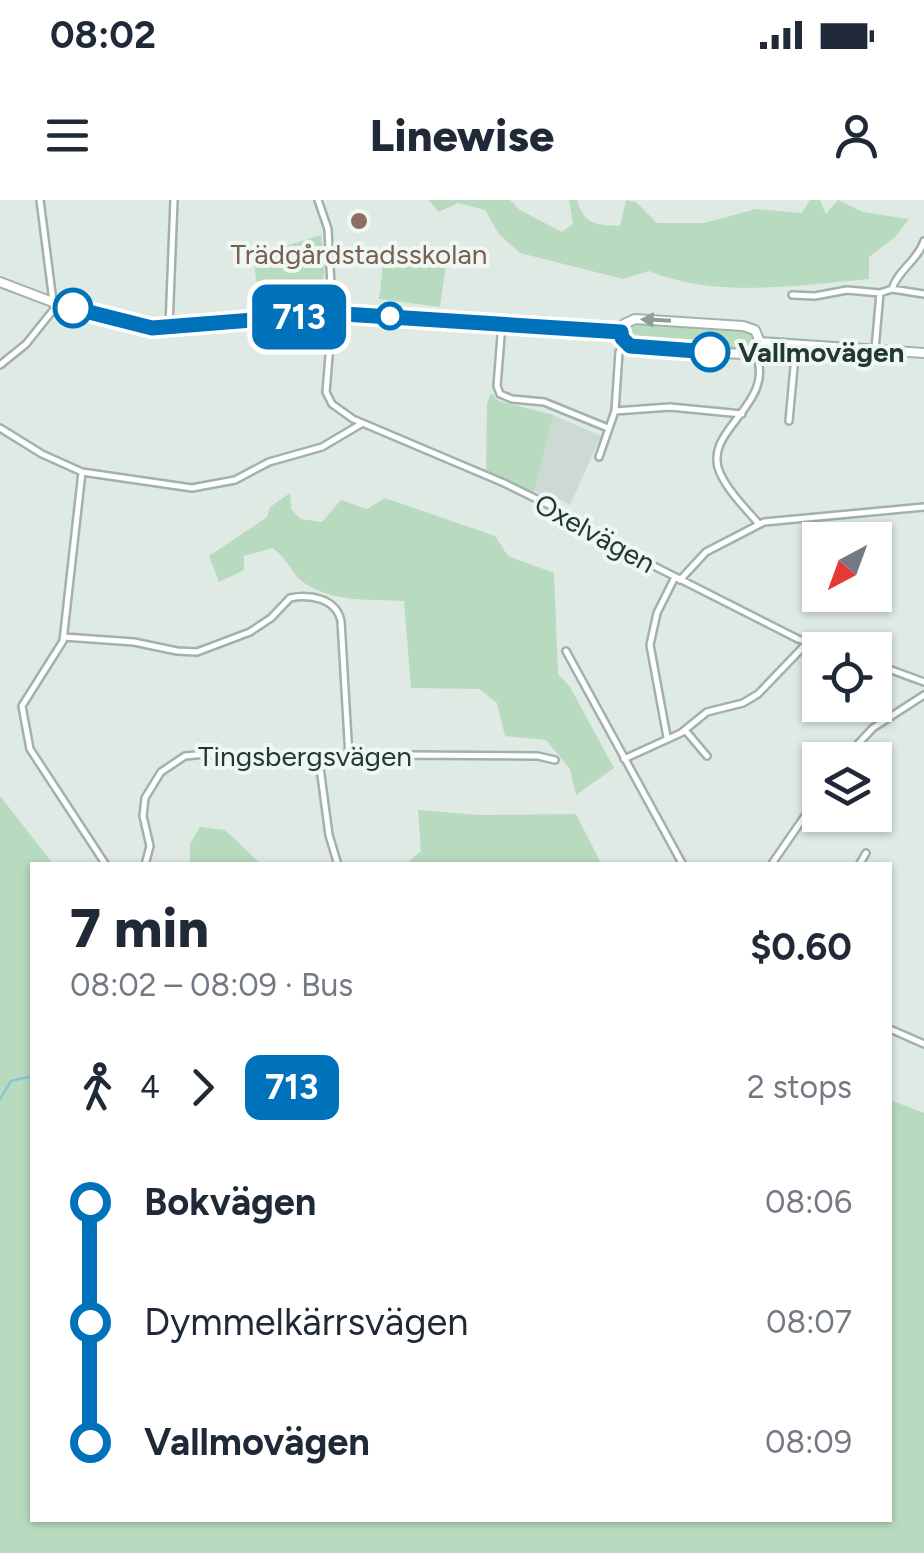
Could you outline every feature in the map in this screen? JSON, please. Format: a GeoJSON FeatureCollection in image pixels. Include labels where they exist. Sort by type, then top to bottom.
{"type":"FeatureCollection","features":[{"type":"Feature","properties":{"kind":"street"},"geometry":{"type":"LineString","coordinates":[[0,365],[51,316],[54,303],[40,200]]}},
{"type":"Feature","properties":{"kind":"street"},"geometry":{"type":"LineString","coordinates":[[169,327],[174,200]]}},
{"type":"Feature","properties":{"kind":"street"},"geometry":{"type":"LineString","coordinates":[[0,428],[42,454],[82,472],[192,488],[235,480],[268,462],[322,447],[360,422],[332,404],[326,392],[332,305],[328,229],[318,200]]}},
{"type":"Feature","properties":{"kind":"street"},"geometry":{"type":"LineString","coordinates":[[892,288],[921,250],[924,240]]}},
{"type":"Feature","properties":{"kind":"street"},"geometry":{"type":"LineString","coordinates":[[0,282],[54,303],[140,327],[330,318],[338,321],[344,314]]}},
{"type":"Feature","properties":{"kind":"street"},"geometry":{"type":"LineString","coordinates":[[792,295],[815,296],[848,290],[880,293],[892,288],[924,294]]}},
{"type":"Feature","properties":{"kind":"street"},"geometry":{"type":"LineString","coordinates":[[874,350],[880,293]]}},
{"type":"Feature","properties":{"kind":"street"},"geometry":{"type":"LineString","coordinates":[[332,305],[340,306],[344,314]]}},
{"type":"Feature","properties":{"kind":"street"},"geometry":{"type":"LineString","coordinates":[[344,314],[621,332]]}},
{"type":"Feature","properties":{"kind":"street"},"geometry":{"type":"LineString","coordinates":[[759,524],[723,478],[717,462],[721,442],[756,394],[758,363],[757,346],[755,330],[635,319],[624,324],[621,332],[625,342],[636,347],[746,354],[757,346],[796,345],[924,353]]}},
{"type":"Feature","properties":{"kind":"street"},"geometry":{"type":"LineString","coordinates":[[502,324],[497,386],[500,394],[544,402],[608,428]]}},
{"type":"Feature","properties":{"kind":"street"},"geometry":{"type":"LineString","coordinates":[[599,457],[615,412],[619,352],[625,342]]}},
{"type":"Feature","properties":{"kind":"street"},"geometry":{"type":"LineString","coordinates":[[789,420],[796,345]]}},
{"type":"Feature","properties":{"kind":"street"},"geometry":{"type":"LineString","coordinates":[[615,412],[670,408],[742,414]]}},
{"type":"Feature","properties":{"kind":"street","name":"Oxelvägen"},"geometry":{"type":"LineString","coordinates":[[360,422],[464,464],[550,505],[578,528],[802,640]]}},
{"type":"Feature","properties":{"kind":"street"},"geometry":{"type":"LineString","coordinates":[[82,472],[64,637],[22,706],[30,749],[104,862]]}},
{"type":"Feature","properties":{"kind":"street"},"geometry":{"type":"LineString","coordinates":[[668,738],[650,644],[657,613],[677,578],[706,552],[759,524],[819,515],[924,508]]}},
{"type":"Feature","properties":{"kind":"street"},"geometry":{"type":"LineString","coordinates":[[64,637],[196,652],[250,632],[290,598],[330,602],[338,609],[341,620],[348,757]]}},
{"type":"Feature","properties":{"kind":"street"},"geometry":{"type":"LineString","coordinates":[[624,760],[685,730],[708,712],[743,703],[758,694],[802,648]]}},
{"type":"Feature","properties":{"kind":"street"},"geometry":{"type":"LineString","coordinates":[[566,651],[680,862]]}},
{"type":"Feature","properties":{"kind":"street"},"geometry":{"type":"LineString","coordinates":[[892,670],[924,682]]}},
{"type":"Feature","properties":{"kind":"street"},"geometry":{"type":"LineString","coordinates":[[860,742],[873,728],[924,696]]}},
{"type":"Feature","properties":{"kind":"street"},"geometry":{"type":"LineString","coordinates":[[685,730],[707,756]]}},
{"type":"Feature","properties":{"kind":"street","name":"Tingsbergsvägen"},"geometry":{"type":"LineString","coordinates":[[145,862],[150,846],[143,816],[145,798],[156,778],[172,762],[200,754],[264,761],[538,756],[554,760]]}},
{"type":"Feature","properties":{"kind":"street"},"geometry":{"type":"LineString","coordinates":[[319,759],[329,835],[337,862]]}},
{"type":"Feature","properties":{"kind":"street"},"geometry":{"type":"LineString","coordinates":[[773,862],[802,820]]}},
{"type":"Feature","properties":{"kind":"street"},"geometry":{"type":"LineString","coordinates":[[862,862],[866,853]]}},
{"type":"Feature","properties":{"kind":"street"},"geometry":{"type":"LineString","coordinates":[[892,1030],[923,1042]]}},
{"type":"Feature","properties":{"kind":"shaded area"},"geometry":{"type":"Polygon","coordinates":[[[553,415],[601,436],[570,505],[535,491],[553,415]]]}},
{"type":"Feature","properties":{"kind":"green space"},"geometry":{"type":"Polygon","coordinates":[[[428,200],[510,200],[520,210],[562,232],[573,224],[569,200],[577,200],[592,222],[612,226],[620,226],[626,200],[636,202],[657,223],[704,223],[756,209],[802,213],[810,200],[820,200],[826,214],[838,200],[863,212],[909,219],[895,237],[869,257],[869,279],[730,287],[675,280],[649,271],[623,279],[520,253],[499,234],[485,210],[458,203],[439,212],[428,200]]]}},
{"type":"Feature","properties":{"kind":"green space"},"geometry":{"type":"Polygon","coordinates":[[[321,235],[324,277],[313,300],[259,306],[254,261],[266,252],[321,235]]]}},
{"type":"Feature","properties":{"kind":"green space"},"geometry":{"type":"Polygon","coordinates":[[[384,257],[446,264],[440,307],[379,299],[384,257]]]}},
{"type":"Feature","properties":{"kind":"green space"},"geometry":{"type":"Polygon","coordinates":[[[641,322],[750,331],[755,340],[743,351],[641,345],[629,340],[626,334],[630,325],[641,322]]]}},
{"type":"Feature","properties":{"kind":"green space"},"geometry":{"type":"Polygon","coordinates":[[[491,393],[499,401],[553,415],[534,494],[486,471],[487,403],[491,393]]]}},
{"type":"Feature","properties":{"kind":"green space"},"geometry":{"type":"Polygon","coordinates":[[[290,493],[291,509],[301,519],[322,522],[341,500],[367,509],[385,498],[495,536],[508,556],[554,573],[558,674],[570,687],[614,768],[576,795],[570,769],[546,740],[505,736],[497,703],[479,689],[411,688],[404,601],[327,594],[299,579],[272,548],[244,556],[244,570],[219,582],[209,556],[267,517],[270,507],[290,493]]]}},
{"type":"Feature","properties":{"kind":"green space"},"geometry":{"type":"Polygon","coordinates":[[[0,796],[52,862],[30,862],[30,1522],[892,1522],[892,1101],[924,1113],[924,1553],[0,1553],[0,796]]]}},
{"type":"Feature","properties":{"kind":"green space"},"geometry":{"type":"Polygon","coordinates":[[[418,810],[478,815],[576,814],[600,862],[408,862],[421,851],[418,810]]]}},
{"type":"Feature","properties":{"kind":"green space"},"geometry":{"type":"Polygon","coordinates":[[[200,827],[225,830],[259,862],[190,862],[190,844],[200,827]]]}},
{"type":"Feature","properties":{"kind":"waterway"},"geometry":{"type":"LineString","coordinates":[[0,1099],[11,1081],[30,1078]]}},
{"type":"Feature","properties":{"kind":"bus line","name":"713"},"geometry":{"type":"LineString","coordinates":[[73,308],[152,328],[314,315],[328,315],[336,321],[344,314],[356,314],[621,332],[630,346],[710,352]]}},
{"type":"Feature","properties":{"kind":"place","name":"Trädgårdstadsskolan"},"geometry":{"type":"Point","coordinates":[359,221]}},
{"type":"Feature","properties":{"kind":"place","name":"Vallmovägen"},"geometry":{"type":"Point","coordinates":[710,352]}}]}
